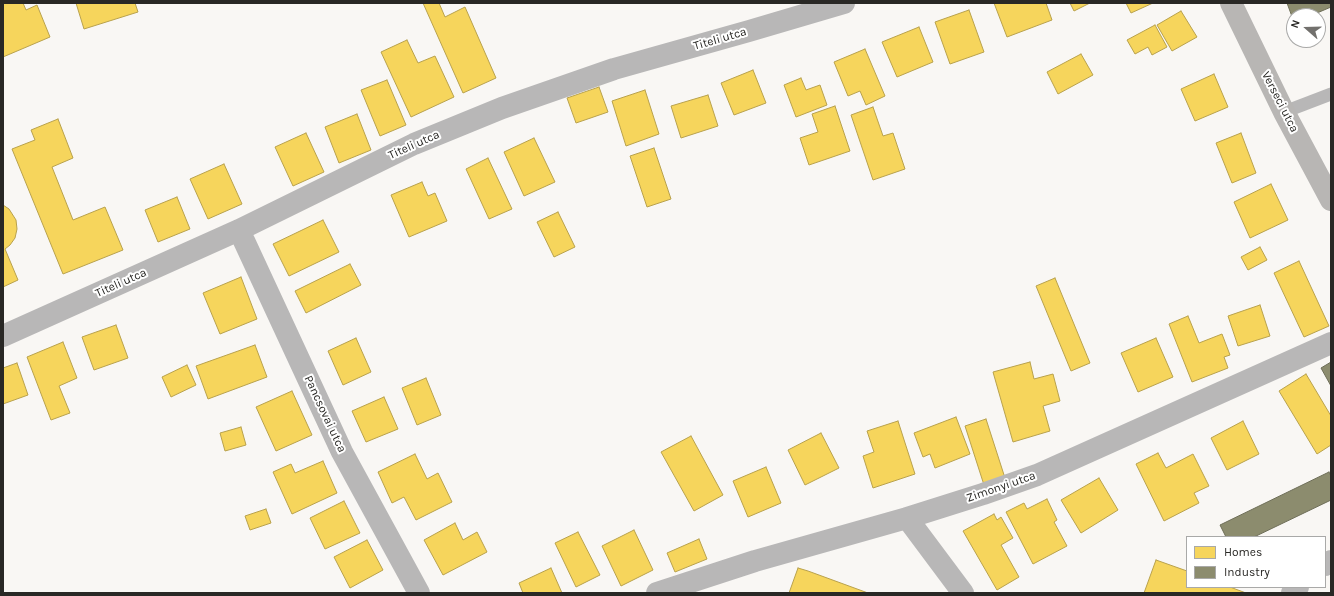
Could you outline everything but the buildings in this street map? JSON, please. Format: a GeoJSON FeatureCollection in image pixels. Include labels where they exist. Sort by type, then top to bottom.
{"type":"FeatureCollection","features":[{"type":"Feature","properties":{"kind":"street","name":"Titeli utca"},"geometry":{"type":"LineString","coordinates":[[3,336],[239,230],[414,144],[502,108],[614,69],[844,3]]}},
{"type":"Feature","properties":{"kind":"street","name":"Verseci utca"},"geometry":{"type":"LineString","coordinates":[[1232,3],[1284,112],[1331,200]]}},
{"type":"Feature","properties":{"kind":"street","name":"Pancsovai utca"},"geometry":{"type":"LineString","coordinates":[[239,230],[342,452],[419,593]]}},
{"type":"Feature","properties":{"kind":"street","name":"Zimonyi utca"},"geometry":{"type":"LineString","coordinates":[[657,593],[755,561],[907,518],[1037,475],[1331,343]]}},
{"type":"Feature","properties":{"kind":"street"},"geometry":{"type":"LineString","coordinates":[[907,518],[963,593]]}},
{"type":"Feature","properties":{"kind":"lane"},"geometry":{"type":"LineString","coordinates":[[1284,112],[1331,94]]}}]}
